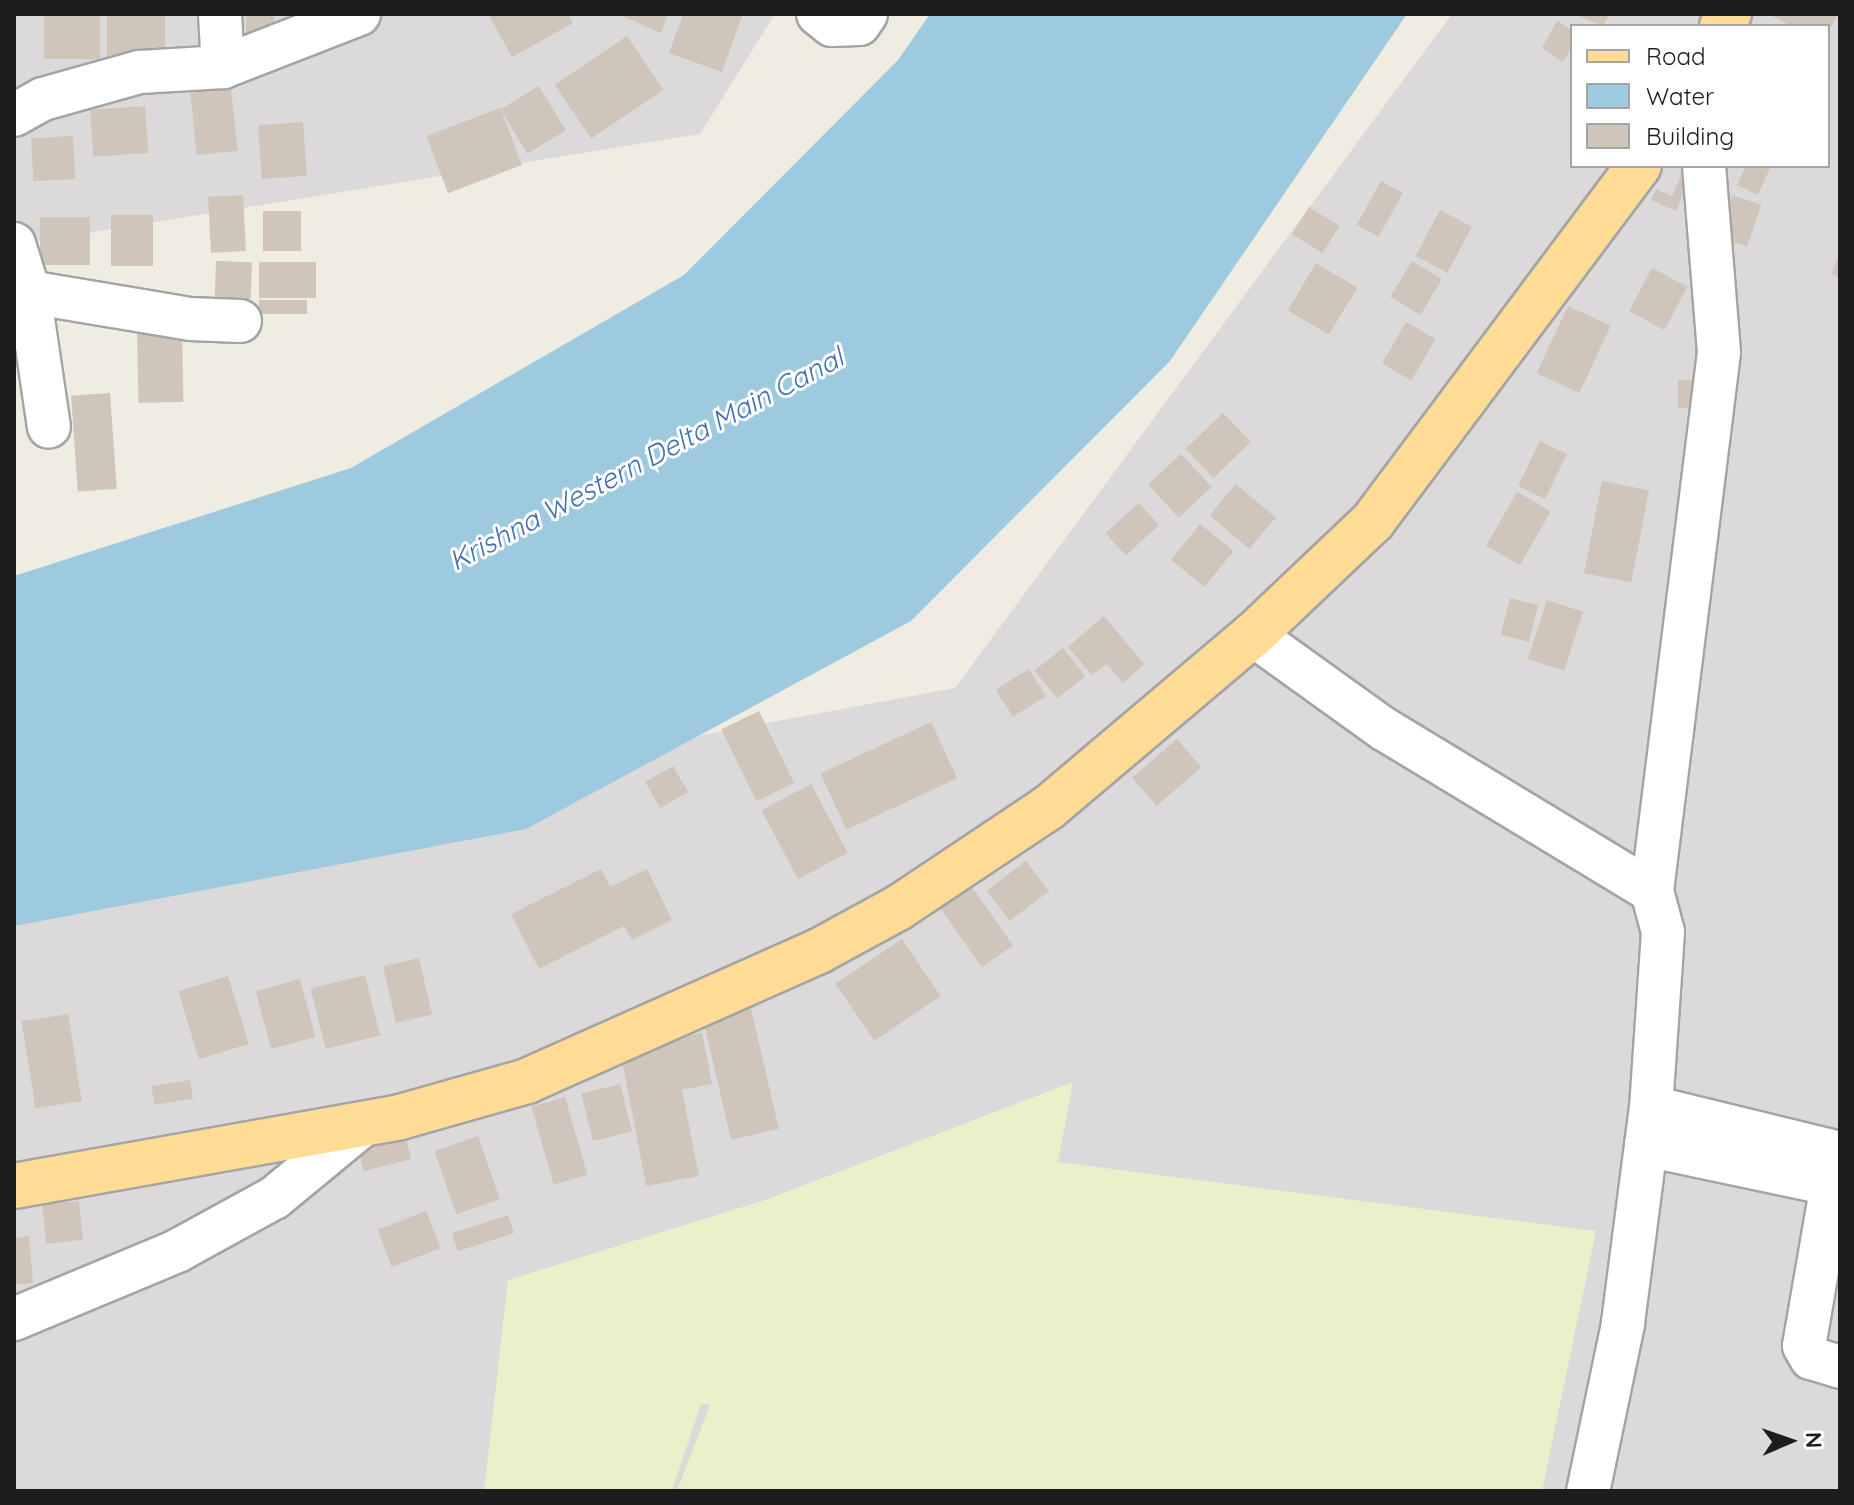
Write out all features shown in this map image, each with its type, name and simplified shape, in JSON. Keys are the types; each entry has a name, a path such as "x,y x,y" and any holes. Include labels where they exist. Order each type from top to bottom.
{"main road":[{"path":"14,1186 365,1123 527,1081 819,951 872,922 1048,808 1253,635 1373,521 1638,168"}],"street":[{"path":"220,14 223,67"},
{"path":"14,115 43,99 140,72 223,67 359,14"},
{"path":"818,14 832,25 859,24 866,14"},
{"path":"1588,1491 1623,1324 1649,1126 1663,932 1652,891 1719,352 1704,168"},
{"path":"14,244 29,292 49,427"},
{"path":"29,292 190,319 240,321"},
{"path":"1253,635 1384,729 1652,891"},
{"path":"14,1319 177,1251 274,1198 365,1123"},
{"path":"1649,1126 1837,1174 1804,1346 1811,1358 1840,1367"}],"shaded area":[{"path":"14,14 775,14 700,134 14,245"},
{"path":"1452,14 1840,14 1840,1491 14,1491 14,863 955,688"}],"green space":[{"path":"1073,1082 1058,1162 1596,1231 1542,1491 677,1491 710,1405 701,1404 672,1491 484,1491 508,1280 768,1199"}],"water":[{"name":"Krishna Western Delta Main Canal","path":"930,14 1407,14 1170,361 911,621 526,829 14,926 14,576 351,468 684,275 898,60"}],"building":[{"path":"44,14 100,14 100,59 44,59"},
{"path":"107,14 165,14 165,63 107,63"},
{"path":"246,14 274,14 274,39 246,39"},
{"path":"488,14 568,14 573,23 512,57"},
{"path":"618,14 668,14 661,33"},
{"path":"683,14 743,14 722,72 669,53"},
{"path":"1574,14 1610,14 1604,24"},
{"path":"1769,14 1837,16 1830,28 1830,24 1787,24"},
{"path":"1557,21 1570,29 1570,50 1563,62 1542,48"},
{"path":"627,36 663,90 591,139 555,85"},
{"path":"539,86 566,131 527,154 500,109"},
{"path":"231,88 238,151 197,155 190,92"},
{"path":"145,106 148,153 93,157 90,110"},
{"path":"500,108 522,165 448,193 426,136"},
{"path":"303,122 307,176 262,179 258,125"},
{"path":"73,136 75,179 33,181 31,138"},
{"path":"1684,168 1693,170 1676,211 1651,200 1656,189 1672,196"},
{"path":"1745,168 1770,168 1758,195 1737,185"},
{"path":"1381,181 1403,193 1379,237 1357,225"},
{"path":"243,195 246,251 211,253 208,197"},
{"path":"1732,195 1761,205 1747,247 1718,237"},
{"path":"1309,207 1340,226 1323,253 1292,234"},
{"path":"1440,210 1472,227 1447,273 1416,256"},
{"path":"263,211 301,211 301,251 263,251"},
{"path":"111,215 153,215 153,266 111,266"},
{"path":"40,217 90,217 90,265 40,265"},
{"path":"1840,253 1840,278 1831,274"},
{"path":"216,261 252,262 251,299 215,298"},
{"path":"1412,261 1442,279 1420,315 1390,297"},
{"path":"259,262 316,262 316,298 259,298"},
{"path":"1316,263 1357,288 1329,335 1288,310"},
{"path":"1652,268 1687,287 1664,330 1629,311"},
{"path":"259,300 307,300 307,314 259,314"},
{"path":"1568,306 1611,326 1579,393 1537,373"},
{"path":"14,310 23,362 14,363"},
{"path":"182,322 183,402 138,403 137,323"},
{"path":"1406,322 1435,339 1411,381 1382,364"},
{"path":"1678,380 1701,380 1701,408 1678,408"},
{"path":"110,393 117,489 78,491 71,396"},
{"path":"1223,413 1251,442 1213,478 1186,449"},
{"path":"1540,441 1567,454 1545,499 1518,486"},
{"path":"1181,454 1212,487 1179,518 1148,485"},
{"path":"1602,481 1649,490 1631,582 1584,573"},
{"path":"1236,484 1276,517 1249,549 1210,515"},
{"path":"1517,492 1551,511 1520,565 1486,546"},
{"path":"1139,503 1159,525 1126,555 1106,533"},
{"path":"1200,524 1233,551 1204,587 1171,560"},
{"path":"1510,598 1538,605 1529,642 1501,635"},
{"path":"1547,600 1583,612 1564,671 1528,659"},
{"path":"1104,616 1144,664 1123,683 1107,664 1092,675 1068,647"},
{"path":"1063,648 1085,676 1057,699 1035,670"},
{"path":"1029,669 1046,696 1013,717 996,690"},
{"path":"759,711 794,783 756,801 721,729"},
{"path":"931,722 957,778 847,830 820,774"},
{"path":"1177,739 1201,767 1157,806 1132,778"},
{"path":"673,766 688,792 660,808 645,782"},
{"path":"811,784 848,853 798,879 762,810"},
{"path":"1026,861 1049,891 1010,921 987,890"},
{"path":"601,869 610,887 647,869 672,920 632,940 624,926 539,969 511,914"},
{"path":"967,880 1013,946 982,967 936,902"},
{"path":"902,939 941,996 874,1041 836,984"},
{"path":"419,958 432,1015 396,1023 383,966"},
{"path":"365,975 380,1035 326,1049 311,989"},
{"path":"228,976 249,1044 199,1059 178,991"},
{"path":"300,979 316,1037 271,1049 256,991"},
{"path":"750,1004 779,1129 731,1140 702,1015"},
{"path":"68,1014 82,1101 35,1108 22,1021"},
{"path":"702,1033 712,1084 682,1090 699,1176 646,1186 620,1049"},
{"path":"190,1080 193,1099 154,1105 151,1086"},
{"path":"620,1084 632,1132 593,1141 581,1094"},
{"path":"565,1097 587,1175 554,1185 531,1107"},
{"path":"404,1130 411,1159 364,1171 356,1142"},
{"path":"478,1136 500,1199 456,1214 435,1151"},
{"path":"79,1201 83,1240 46,1244 42,1205"},
{"path":"426,1211 440,1248 392,1267 377,1230"},
{"path":"508,1215 514,1233 458,1251 452,1233"},
{"path":"29,1236 33,1283 14,1285 14,1238"}]}
